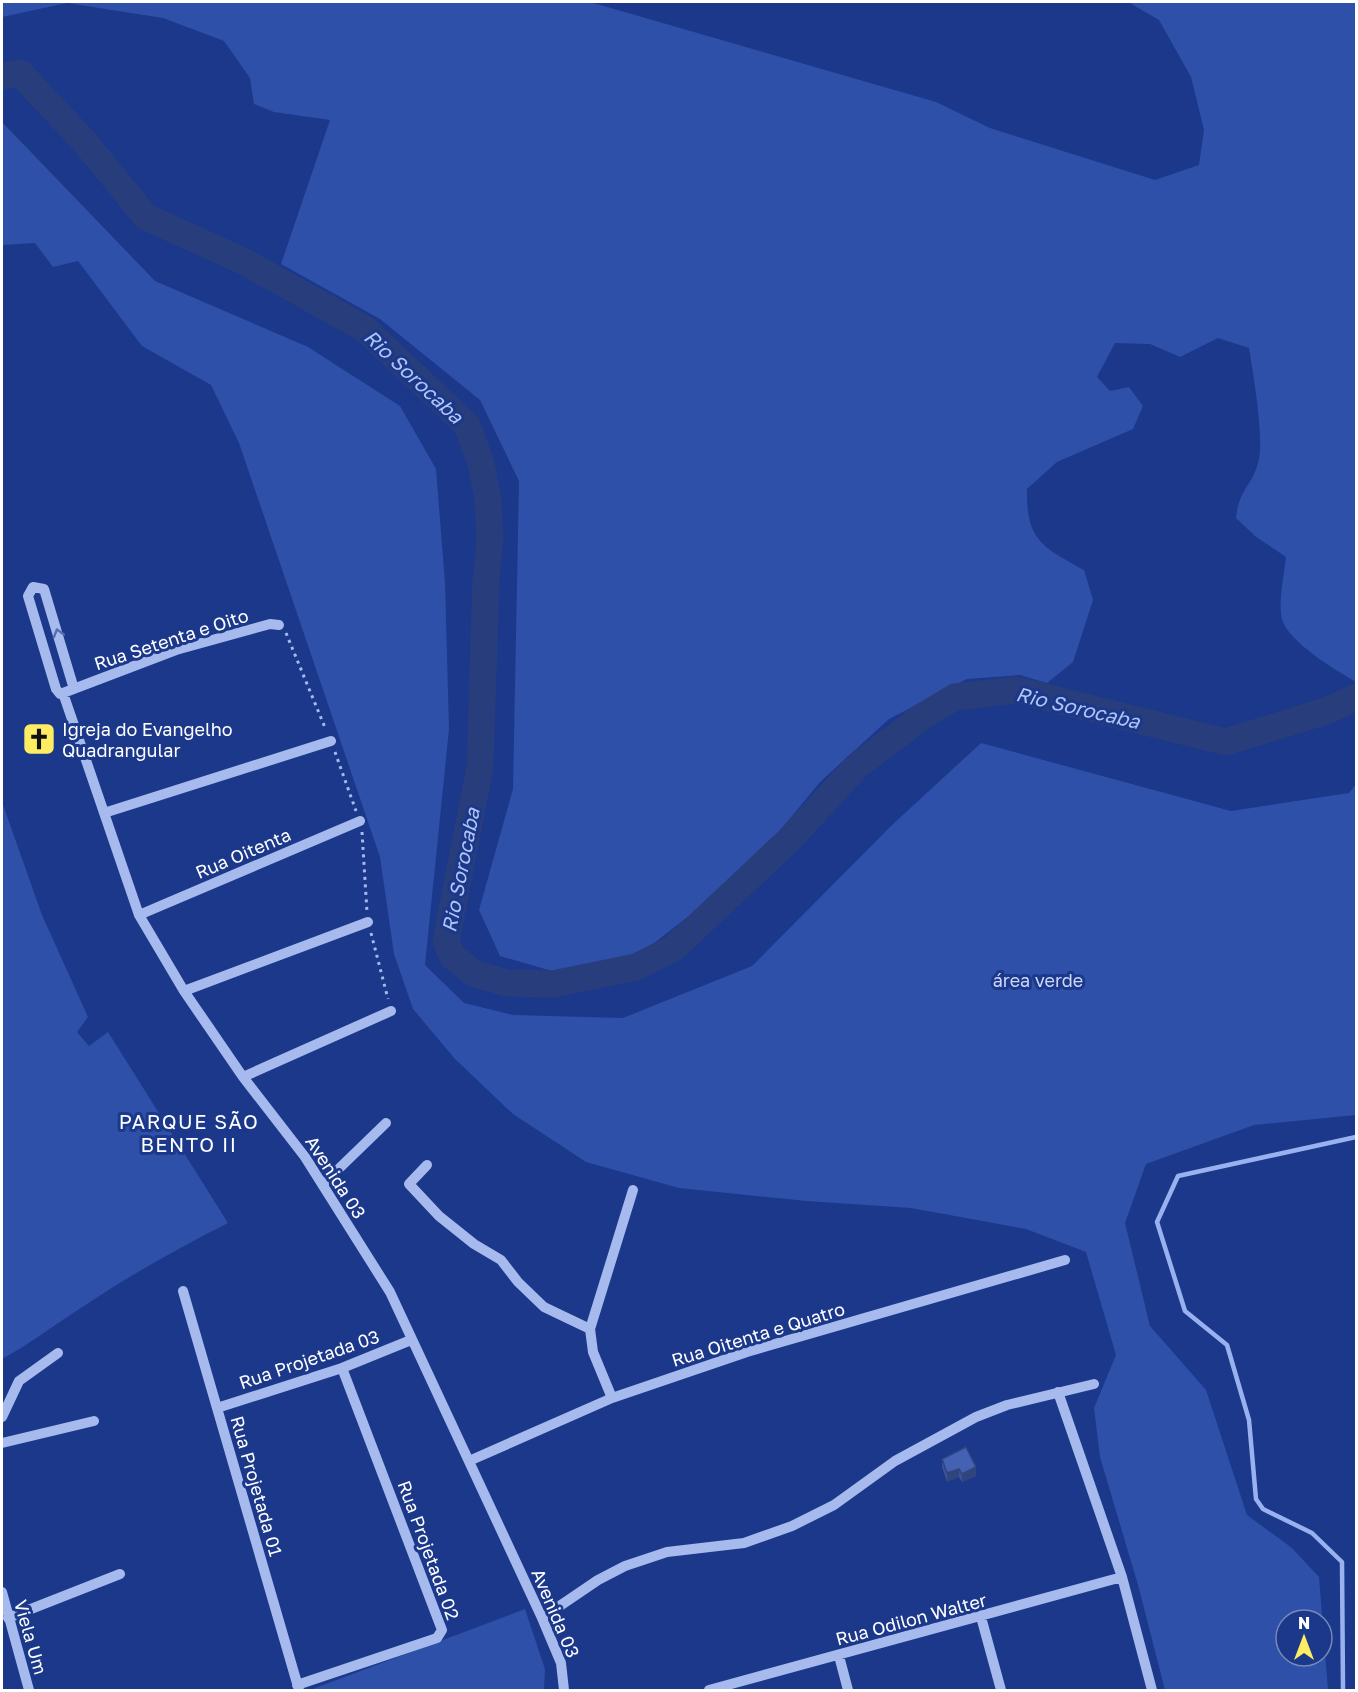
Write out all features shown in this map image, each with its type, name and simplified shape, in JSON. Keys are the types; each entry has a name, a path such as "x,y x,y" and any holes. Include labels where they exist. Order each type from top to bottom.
{"street":[{"path":"33,587 44,589 69,691 57,693 32,615 28,596 33,587"},
{"name":"Rua Setenta e Oito","path":"69,691 176,650 270,624 279,625"},
{"name":"Avenida 03","path":"69,691 104,813 139,915 184,991 243,1077 323,1184 390,1292 542,1618 561,1663 564,1690"},
{"path":"104,813 331,741"},
{"name":"Rua Oitenta","path":"139,915 360,821"},
{"path":"184,991 368,922"},
{"path":"243,1077 392,1011"},
{"path":"323,1184 386,1123"},
{"path":"427,1165 409,1184 426,1203 474,1244 501,1260 518,1282 544,1307 590,1329"},
{"path":"612,1398 593,1352 590,1329 633,1190"},
{"name":"Rua Oitenta e Quatro","path":"469,1461 612,1398 747,1352 1065,1260"},
{"name":"Rua Projetada 01","path":"183,1291 298,1688"},
{"name":"Rua Projetada 03","path":"217,1408 342,1368 411,1340"},
{"path":"2,1417 19,1381 58,1353"},
{"name":"Rua Projetada 02","path":"298,1688 437,1638 442,1630 342,1368"},
{"path":"542,1618 598,1580 625,1566 667,1552 744,1543 792,1526 834,1505 895,1461 976,1417 1007,1405 1094,1384"},
{"path":"1058,1392 1122,1577 1152,1690"},
{"path":"2,1443 94,1421"},
{"path":"8,1618 120,1574"},
{"name":"Rua Odilon Walter","path":"709,1690 1122,1577"},
{"name":"Viela Um","path":"2,1592 29,1690"},
{"path":"981,1617 1001,1690"},
{"path":"839,1656 848,1690"}],"green space":[{"path":"2,2 590,2 936,102 990,128 1155,180 1199,165 1204,130 1191,77 1159,20 1128,2 1356,2 1356,682 1314,655 1286,628 1282,619 1281,604 1286,557 1255,536 1236,518 1240,500 1255,471 1260,453 1258,407 1249,348 1218,338 1180,357 1150,344 1115,343 1097,377 1110,391 1129,387 1143,406 1133,429 1057,462 1027,489 1030,520 1039,540 1057,555 1084,570 1093,600 1073,662 1047,683 1020,675 967,679 889,719 820,782 779,832 717,894 635,958 552,971 500,956 479,910 513,789 519,481 480,400 380,319 281,264 330,120 274,112 254,104 250,78 224,41 163,18 67,3 2,17"},
{"name":"área verde","path":"2,122 155,281 308,347 400,406 436,469 445,583 449,729 425,965 464,1003 513,1015 623,1018 752,966 892,825 981,743 1231,811 1349,793 1356,784 1356,1115 1254,1125 1146,1164 1125,1223 1150,1326 1206,1390 1247,1515 1292,1548 1319,1577 1321,1608 1274,1608 1274,1668 1326,1668 1328,1690 1165,1690 1138,1585 1100,1457 1094,1408 1116,1355 1086,1252 1026,1229 911,1208 807,1201 679,1188 586,1162 513,1114 455,1059 413,1009 394,954 380,857 239,443 211,385 142,346 78,261 53,267 35,243 2,245"},
{"path":"2,802 42,915 88,1017 77,1032 89,1046 108,1032 228,1223 121,1282 2,1359"},
{"path":"525,1609 545,1669 544,1690 310,1690"}],"building":[{"path":"966,1447 976,1467 962,1474 959,1469 947,1473 942,1459"}],"waterway":[{"name":"Rio Sorocaba","path":"2,76 20,73 83,140 146,217 243,261 365,329 467,425 481,463 488,500 490,540 486,580 480,767 446,941 452,956 475,974 507,983 553,984 636,967 674,948 789,840 857,766 923,716 955,697 1017,690 1226,742 1329,710 1356,697"},
{"path":"1343,1690 1342,1562 1312,1533 1263,1509 1256,1499 1249,1420 1227,1345 1185,1311 1157,1222 1178,1176 1356,1137"}],"place":[{"name":"Igreja do Evangelho Quadrangular","path":"39,739"}],"district":[{"name":"PARQUE SÃO BENTO II","path":"189,1132"}]}
